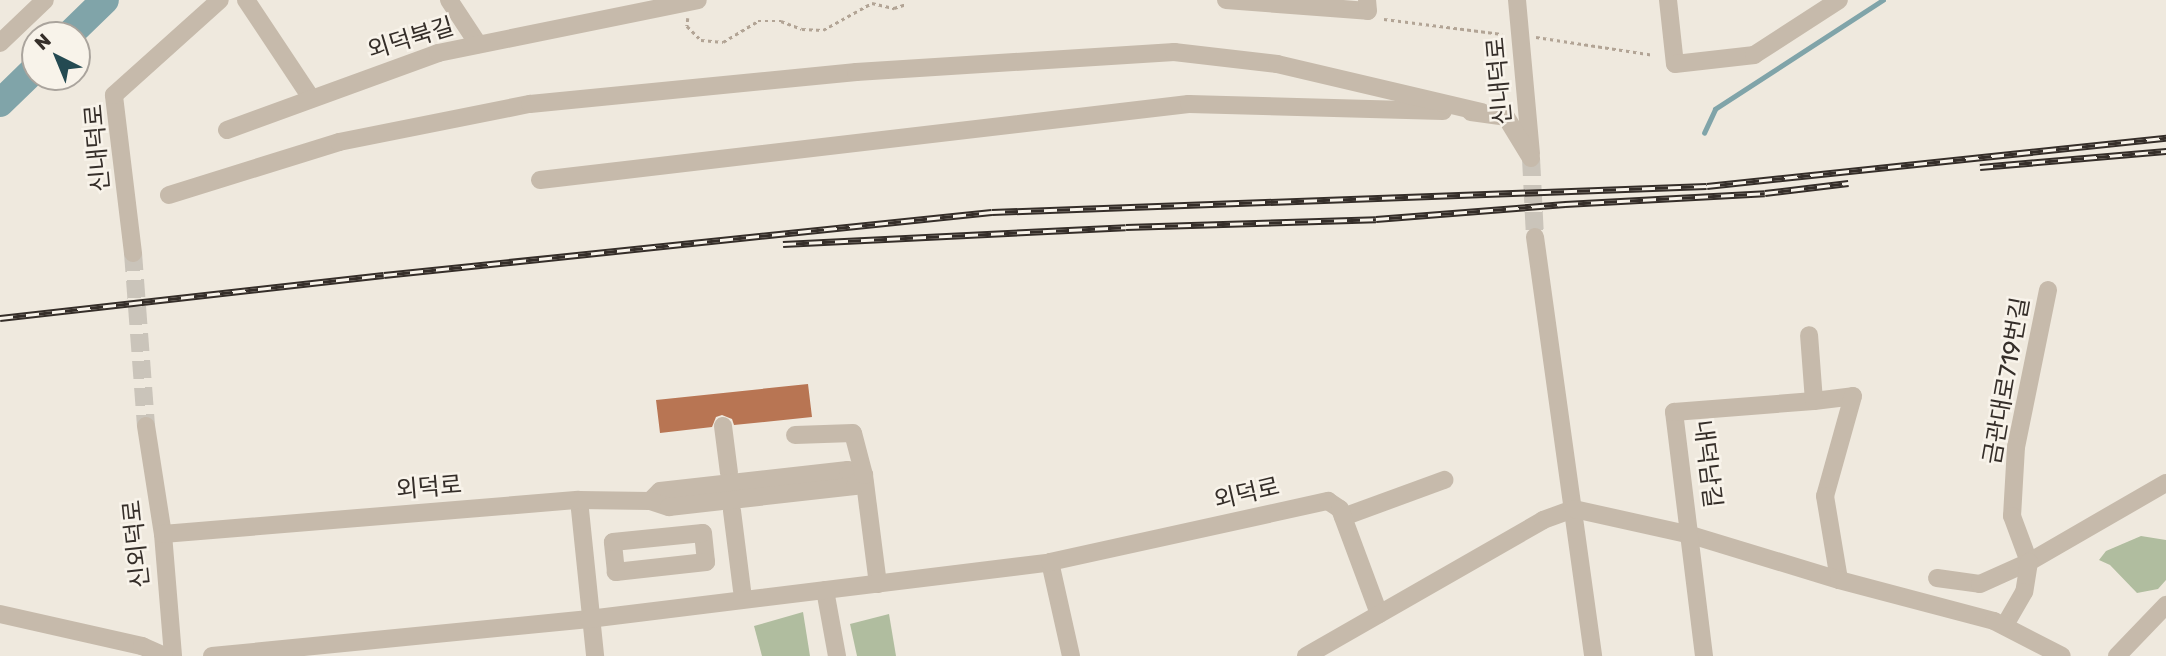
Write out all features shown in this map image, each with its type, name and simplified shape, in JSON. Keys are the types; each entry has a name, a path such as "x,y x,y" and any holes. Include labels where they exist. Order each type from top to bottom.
{"street":[{"path":"0,43 45,0"},
{"name":"신내덕로","path":"133,253 114,95 220,0"},
{"path":"246,0 311,98"},
{"path":"449,0 478,44"},
{"path":"1226,0 1368,11 1367,0"},
{"name":"신내덕로","path":"1482,112 1506,117 1531,158 1517,0"},
{"path":"1668,0 1675,64 1754,55 1839,0"},
{"name":"외덕북길","path":"227,130 438,53 693,8"},
{"path":"169,195 339,142 530,104 856,72 1174,52 1277,64 1482,112"},
{"path":"540,180 1189,104 1482,112"},
{"path":"1535,237 1542,309 1574,509 1593,656"},
{"name":"금관대로719번길","path":"2029,562 2012,516 2016,447 2048,290"},
{"path":"1809,335 1814,401"},
{"name":"내덕남길","path":"1691,535 1674,412 1853,396 1825,496 1839,580"},
{"name":"신외덕로","path":"146,426 163,534 173,656"},
{"path":"723,426 729,472"},
{"path":"795,435 853,433 864,475 878,584"},
{"name":"외덕로","path":"163,534 579,500 654,502 660,491 848,470 864,475"},
{"path":"1379,614 1343,516 1444,480"},
{"path":"1937,578 1980,584 2029,562 2166,483"},
{"path":"579,500 589,619 595,656"},
{"name":"외덕로","path":"212,656 589,619 1050,562 1328,501 1340,509 1343,516"},
{"path":"654,502 662,537"},
{"path":"1306,656 1543,520 1574,509"},
{"name":"내덕남길","path":"1574,509 1691,535 2004,626 2062,656"},
{"path":"732,511 742,590"},
{"path":"703,533 706,562 616,572 613,542 662,537 703,533"},
{"path":"1691,535 1704,656"},
{"path":"1050,562 1071,656"},
{"path":"2004,626 2024,592 2029,562"},
{"path":"825,590 837,656"},
{"path":"2117,656 2166,605"},
{"path":"0,614 142,646 164,656"}],"path":[{"path":"693,8 687,26 701,40 723,42 758,21 781,21 802,29 823,30 872,3 894,8 906,4"},
{"path":"1384,19 1503,34"},
{"path":"1533,36 1653,55"}],"green space":[{"path":"2141,536 2166,540 2166,580 2158,589 2137,593 2110,565 2099,560 2106,551"},
{"path":"803,612 810,656 762,656 754,626"},
{"path":"889,614 896,656 857,656 850,624"}],"building":[{"path":"808,384 812,417 734,425 732,419 722,415 716,417 712,427 660,433 656,400"}],"waterway":[{"path":"83,21 105,0"},
{"path":"1704,133 1715,109 1883,0"},
{"path":"0,103 21,83"}],"tunnel":[{"path":"1531,158 1535,237"},
{"path":"133,253 146,426"}],"railway":[{"path":"0,318 992,212 1707,186 2166,138"},
{"path":"1980,167 2166,151"},
{"path":"783,244 1126,227 1376,219 1565,204 1765,193 1848,183"}]}
